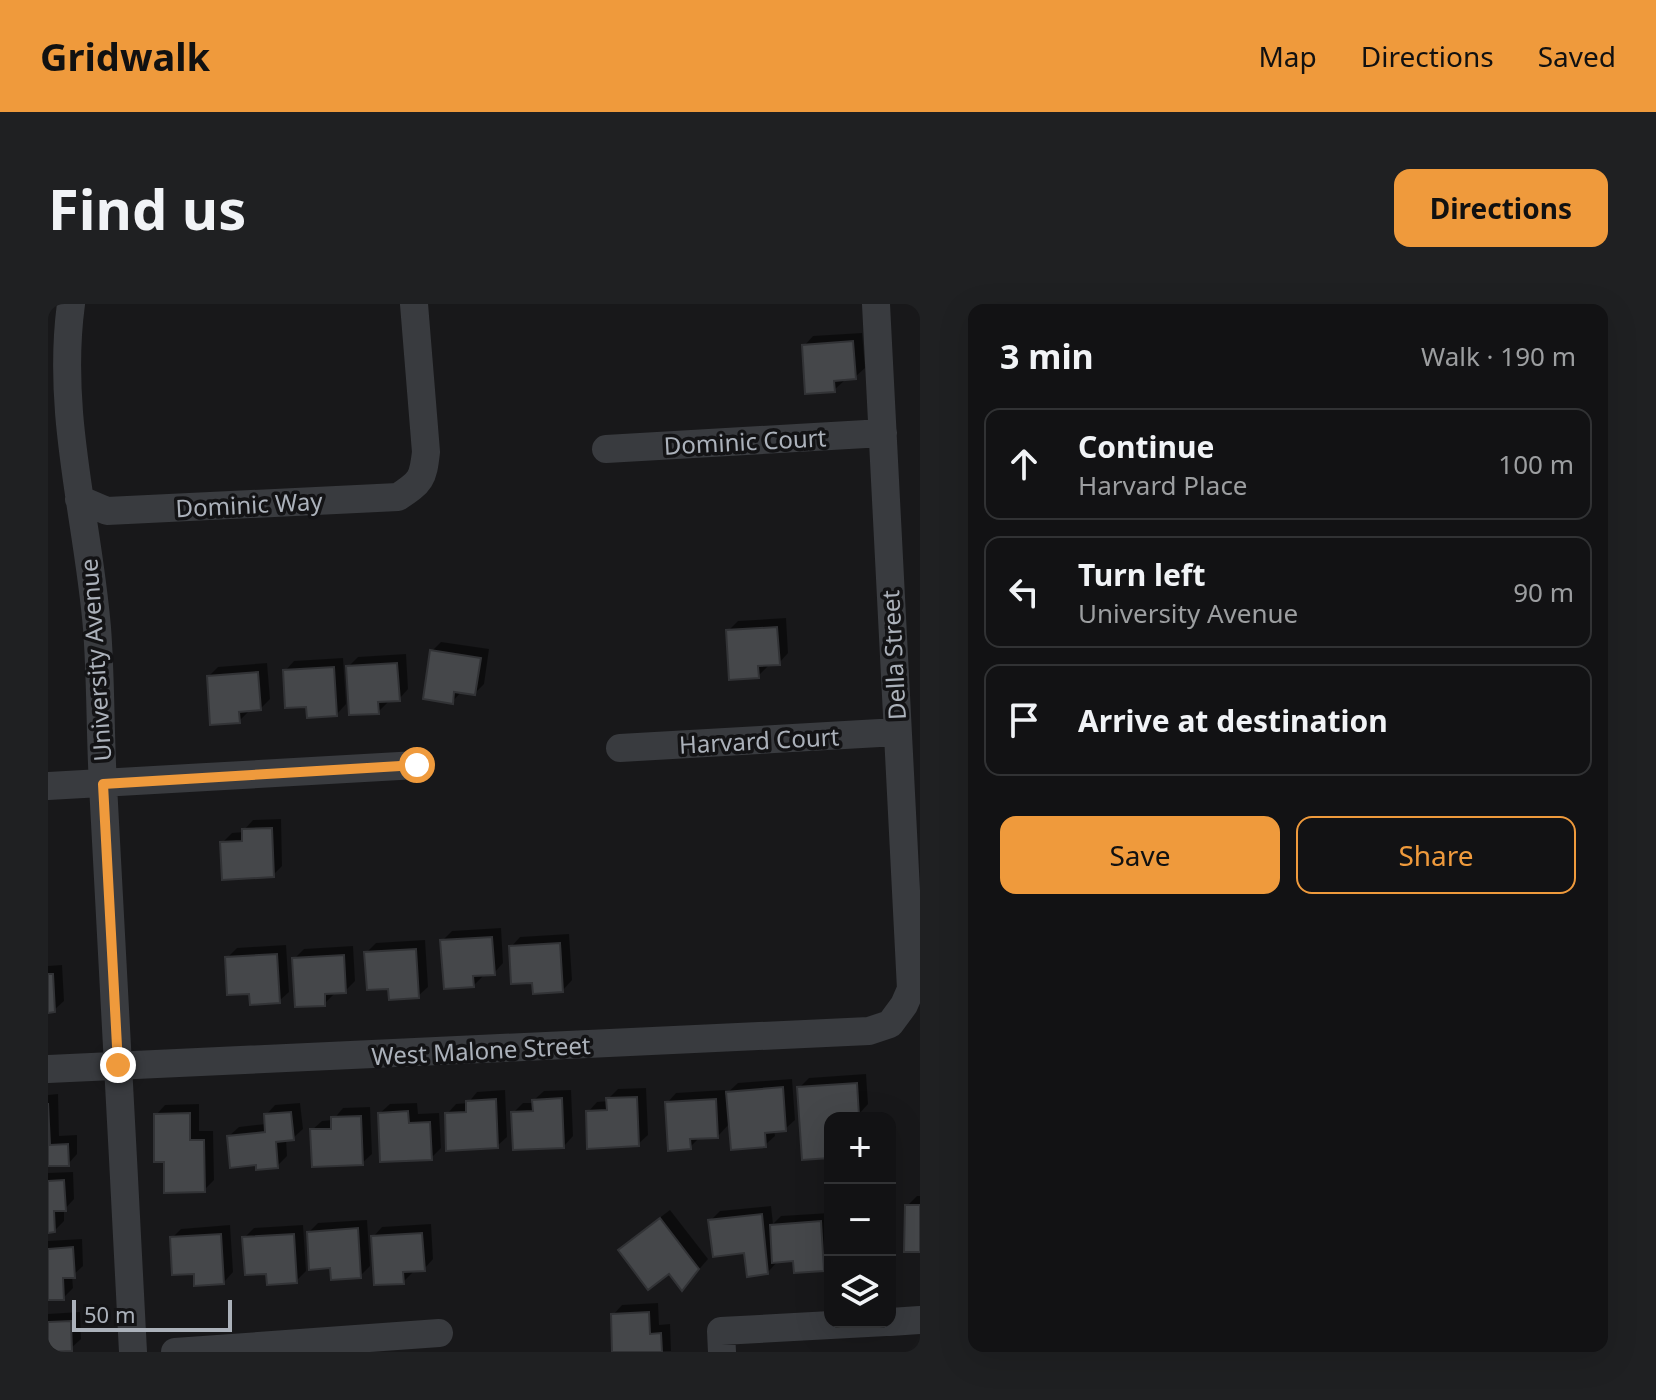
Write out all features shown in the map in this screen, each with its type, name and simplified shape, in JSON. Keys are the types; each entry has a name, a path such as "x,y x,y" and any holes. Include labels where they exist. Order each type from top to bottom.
{"street":[{"name":"University Avenue","path":"71,304 66,375 73,460 97,628 133,1352"},
{"name":"Dominic Way","path":"79,499 107,511 398,497 417,485 426,452 414,304"},
{"name":"Della Street","path":"876,304 911,989 904,1005"},
{"name":"Dominic Court","path":"606,449 883,433"},
{"name":"Harvard Court","path":"620,748 897,732"},
{"path":"48,786 417,765"},
{"name":"West Malone Street","path":"48,1069 869,1031 890,1024 904,1005"},
{"path":"896,1322 920,1320"},
{"path":"722,1342 838,1328"},
{"path":"175,1352 439,1333"}],"building":[{"path":"853,341 856,379 834,381 835,392 805,394 802,345"},
{"path":"777,627 780,665 758,666 759,678 729,680 726,630"},
{"path":"430,650 481,658 475,695 454,692 453,704 423,699"},
{"path":"397,663 400,701 378,702 379,714 349,715 346,666"},
{"path":"334,667 337,716 307,718 306,707 285,708 283,670"},
{"path":"258,672 261,710 239,712 240,723 210,725 207,676"},
{"path":"272,828 274,877 222,880 220,842 242,841 242,829"},
{"path":"492,937 495,975 473,976 474,987 444,989 440,940"},
{"path":"560,943 563,992 533,994 532,983 511,984 509,946"},
{"path":"416,949 419,998 389,1000 388,989 367,990 364,952"},
{"path":"277,954 280,1003 250,1005 249,994 227,995 225,957"},
{"path":"344,955 346,993 325,994 325,1006 295,1007 292,958"},
{"path":"48,974 53,974 55,1012 48,1013"},
{"path":"857,1083 859,1112 824,1112 824,1158 802,1160 797,1087"},
{"path":"783,1087 786,1131 765,1133 766,1147 731,1150 726,1092"},
{"path":"637,1097 639,1146 587,1149 586,1111 607,1110 606,1098"},
{"path":"562,1098 564,1148 513,1150 511,1112 533,1111 532,1100"},
{"path":"496,1099 498,1148 446,1151 445,1113 466,1112 466,1101"},
{"path":"716,1099 718,1138 690,1139 691,1149 668,1151 665,1102"},
{"path":"48,1103 50,1145 68,1144 69,1166 48,1166"},
{"path":"408,1111 409,1123 430,1122 432,1160 380,1162 378,1113"},
{"path":"291,1112 294,1140 276,1142 278,1168 256,1170 256,1165 230,1168 227,1136 265,1132 264,1114"},
{"path":"190,1113 190,1140 204,1140 205,1192 164,1193 164,1162 154,1162 154,1114"},
{"path":"361,1116 363,1165 312,1167 310,1129 331,1129 331,1117"},
{"path":"64,1180 66,1211 54,1211 55,1232 48,1233 48,1181"},
{"path":"905,1205 920,1205 920,1252 904,1252"},
{"path":"762,1214 768,1274 747,1277 744,1253 713,1257 708,1220"},
{"path":"660,1218 699,1269 682,1291 669,1274 648,1290 618,1250"},
{"path":"821,1221 824,1271 794,1273 793,1261 772,1263 770,1225"},
{"path":"358,1228 361,1278 331,1280 330,1268 309,1270 307,1232"},
{"path":"422,1233 425,1271 403,1272 404,1284 374,1285 371,1236"},
{"path":"221,1234 224,1284 194,1286 194,1274 172,1275 170,1237"},
{"path":"294,1234 297,1283 267,1285 266,1274 245,1275 242,1237"},
{"path":"73,1247 75,1278 63,1278 64,1300 48,1300 48,1249"},
{"path":"649,1312 650,1334 661,1333 662,1352 612,1352 611,1314"},
{"path":"71,1321 72,1351 48,1352 48,1322"}],"route":[{"path":"118,1065 103,784 417,765"}]}
